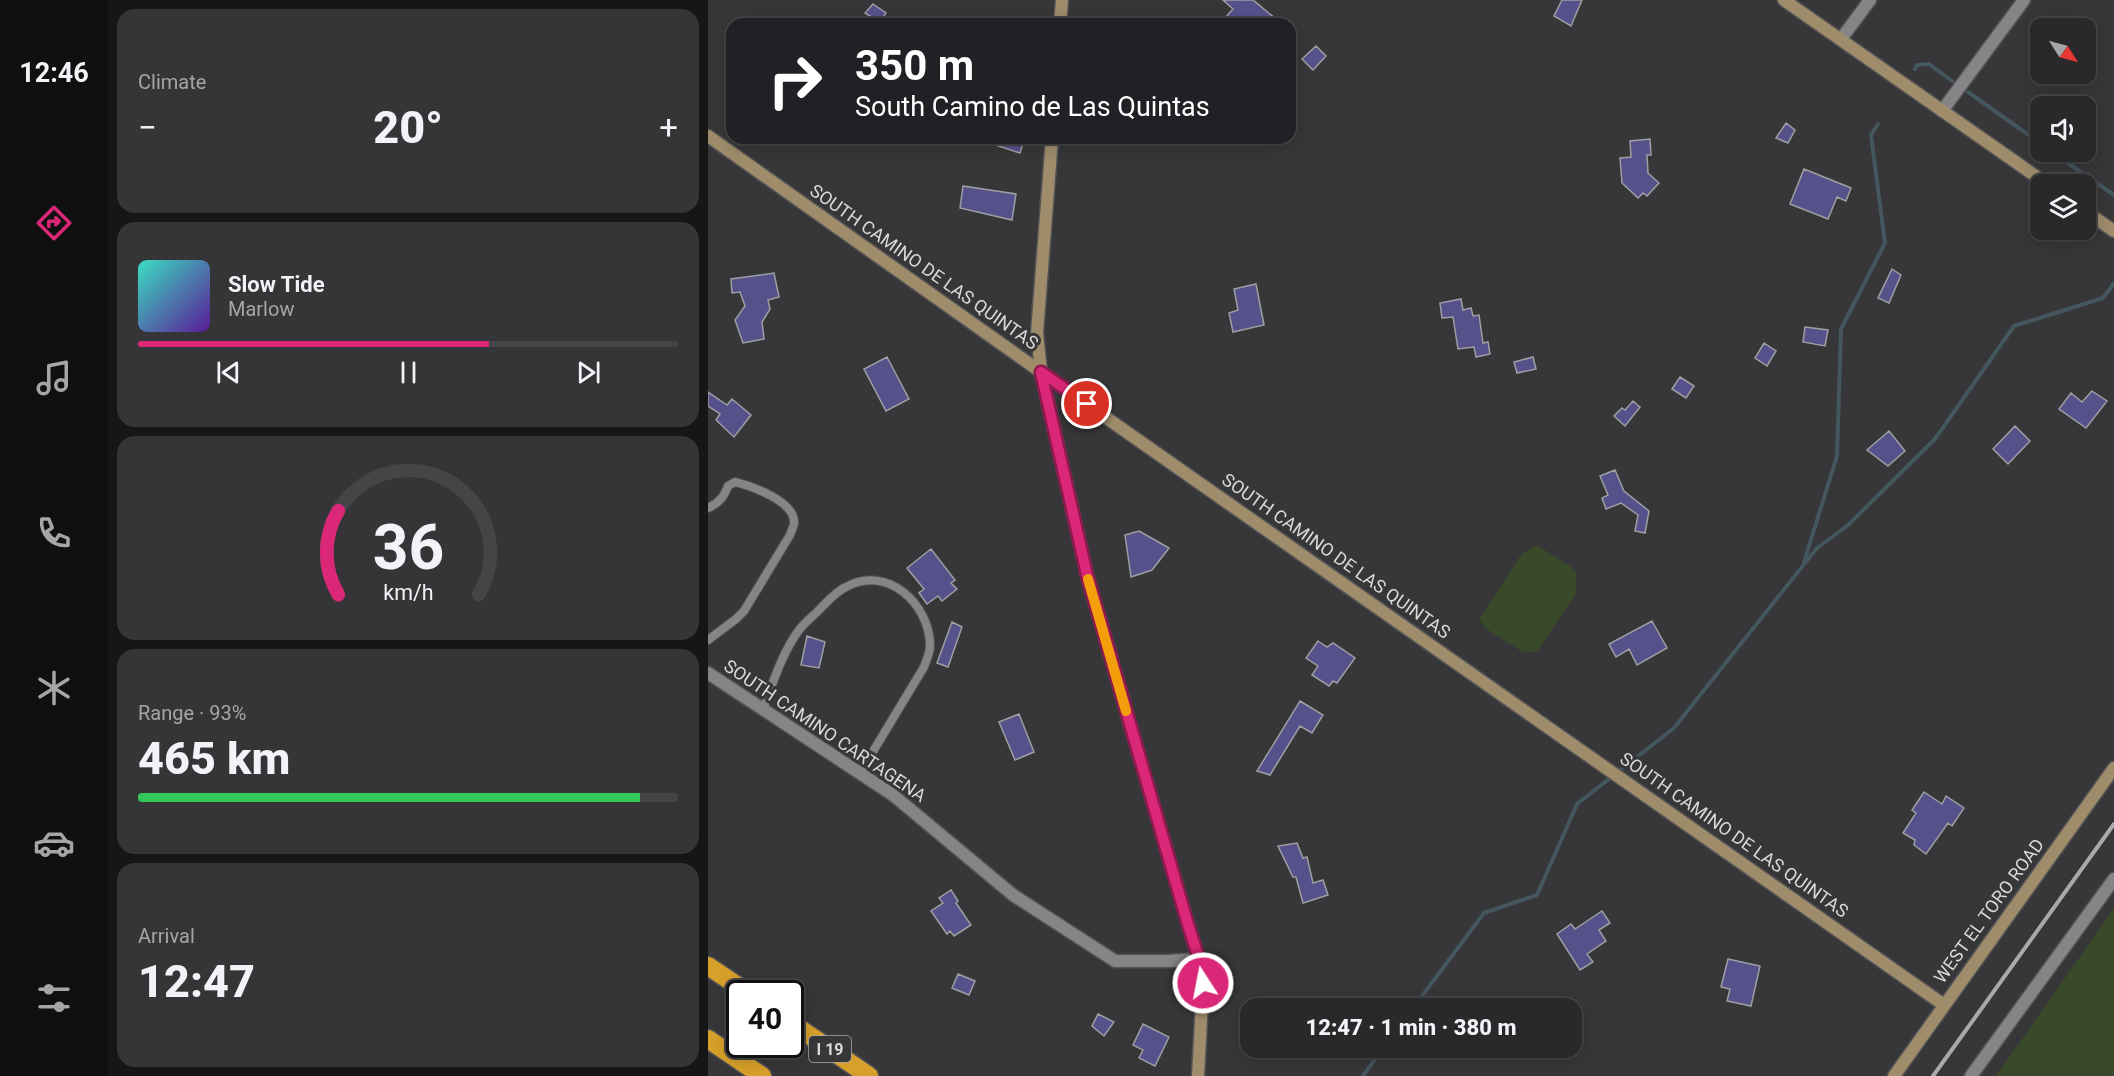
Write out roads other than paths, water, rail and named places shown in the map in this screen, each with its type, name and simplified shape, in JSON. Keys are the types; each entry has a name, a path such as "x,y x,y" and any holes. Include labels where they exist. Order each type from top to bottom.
{"highway":[{"path":"708,966 729,980"},
{"name":"I 19","path":"804,1032 869,1076"},
{"path":"708,1039 762,1076"}],"street":[{"path":"1060,18 1062,0"},
{"path":"1784,0 2033,174"},
{"path":"1840,39 1869,0"},
{"path":"1942,111 2024,0"},
{"name":"SOUTH CAMINO DE LAS QUINTAS","path":"708,136 1944,1005"},
{"path":"1052,144 1037,333 1041,372 1087,575 1199,959 1203,983 1198,1076"},
{"path":"2096,218 2113,229"},
{"name":"SOUTH CAMINO CARTAGENA","path":"708,673 893,795 1013,895 1115,961 1199,959"},
{"name":"WEST EL TORO ROAD","path":"1894,1076 2114,768"},
{"path":"1971,1076 2114,879"}],"lane":[{"path":"708,508 723,497 728,486 735,482 760,489 785,506 791,512 795,522 790,535 744,611 736,620 708,640"},
{"path":"763,709 788,648 800,628 832,596 846,586 871,581 889,582 902,590 913,600 924,617 929,631 930,648 924,667 860,773"}],"waterway":[{"path":"1915,69 1917,65 1929,64 1952,81"},
{"path":"1968,92 2030,136"},
{"path":"1804,562 1837,456 1841,329 1885,243 1871,135 1878,124"},
{"path":"2066,162 2114,195"},
{"path":"1420,998 1484,913 1537,895 1577,804 1674,728 1817,548 1847,526 1935,439 2014,326 2103,298 2114,283"},
{"path":"1363,1076 1376,1058"}],"railway":[{"path":"1933,1076 2114,824"}]}
